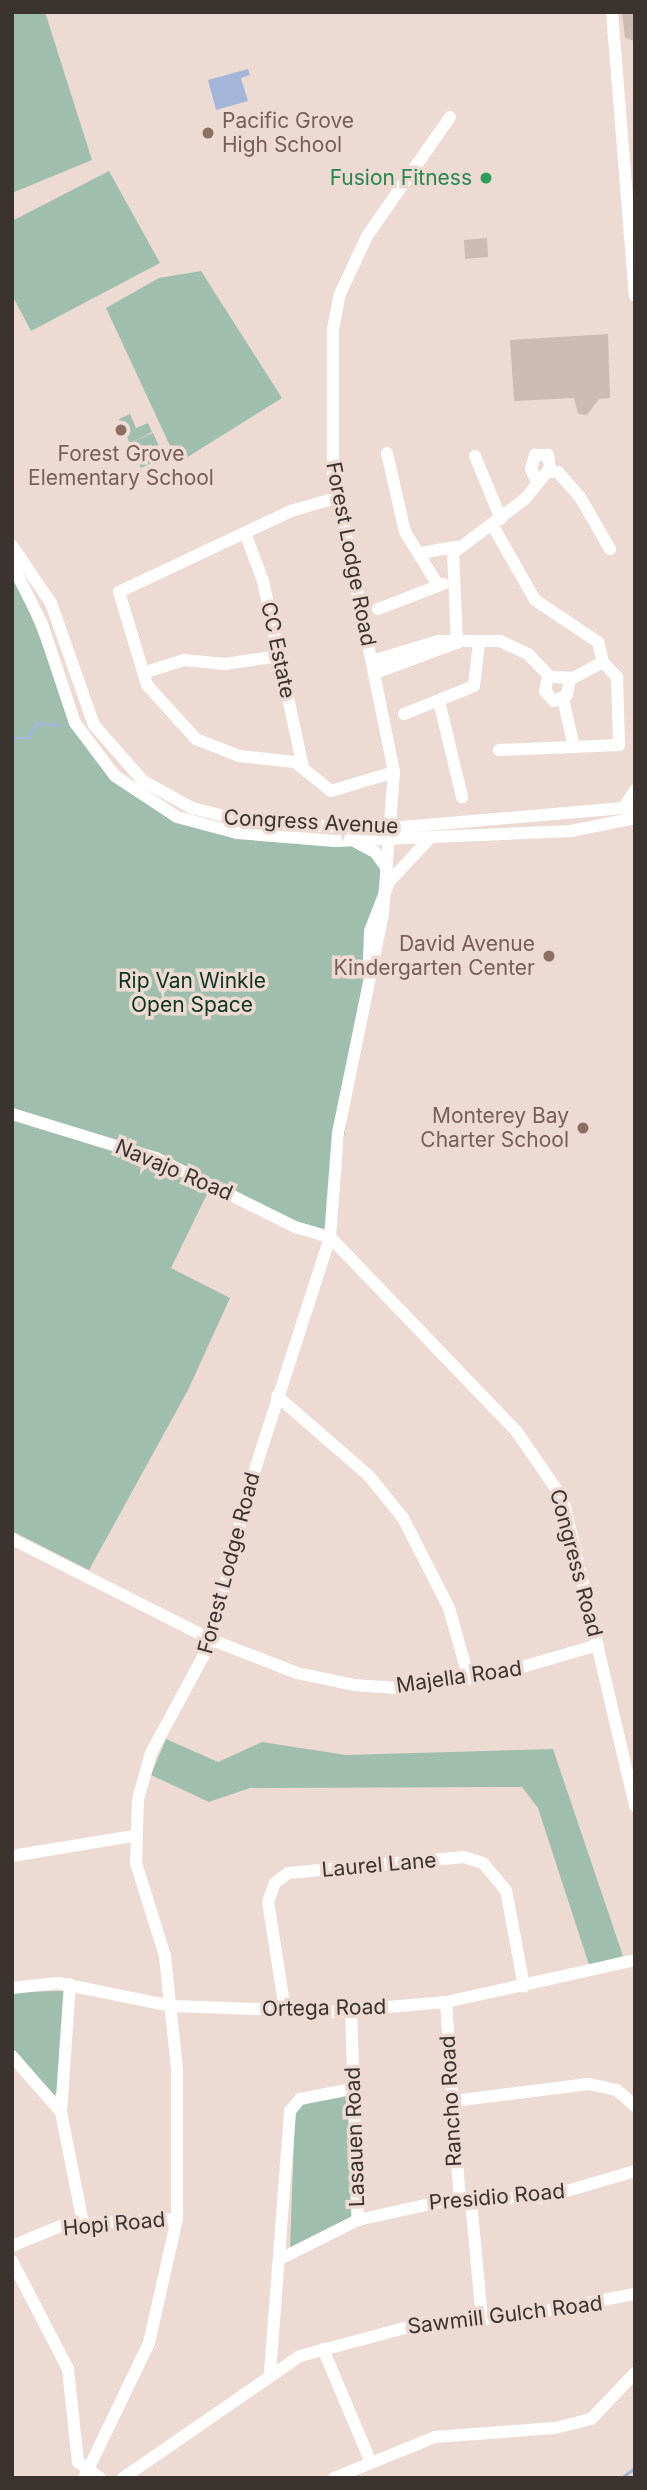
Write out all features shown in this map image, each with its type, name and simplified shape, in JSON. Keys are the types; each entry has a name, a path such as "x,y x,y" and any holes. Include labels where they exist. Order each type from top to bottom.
{"street":[{"path":"612,12 629,143 635,295"},
{"name":"Forest Lodge Road","path":"91,2476 149,2343 177,2219 180,2131 171,2006 165,1956 133,1836 151,1753 212,1640 277,1396 330,1237 338,1133 383,897 394,772 374,667 336,498 330,408 340,294 367,236 450,117"},
{"path":"387,453 405,532 421,553 438,585"},
{"path":"536,480 531,469 535,455 548,455 550,470 580,497 610,549"},
{"path":"475,456 497,523 535,600 596,639 603,662 617,677 619,746 499,750"},
{"path":"421,553 456,547 497,523 536,480 550,470"},
{"path":"336,498 245,533 118,592 142,673 162,707 196,739 239,756 285,759 303,768 331,791 394,772"},
{"name":"CC Estate","path":"245,533 279,656 303,768"},
{"name":"Congress Avenue","path":"12,546 51,603 93,724 143,781 217,817 433,836 571,831 635,818"},
{"path":"456,547 454,581 457,643"},
{"name":"Congress Avenue","path":"12,564 42,624 75,723 124,783 196,823 349,841 389,833 629,807"},
{"path":"378,610 454,581"},
{"path":"374,667 438,641 479,642 522,650 548,677 569,679 603,662"},
{"path":"404,714 439,701 478,681 479,642"},
{"path":"142,673 184,660 225,664 279,656"},
{"path":"548,677 546,694 564,699"},
{"path":"569,679 564,699 574,747"},
{"path":"439,701 462,797"},
{"path":"629,807 635,790"},
{"path":"383,897 405,859 433,836"},
{"path":"349,841 368,846 386,867"},
{"name":"Navajo Road","path":"12,1114 149,1155 295,1227 330,1237"},
{"name":"Congress Road","path":"330,1237 545,1465 568,1518 635,1805"},
{"path":"277,1396 369,1476 403,1518 446,1600 469,1679"},
{"name":"Majella Road","path":"12,1539 212,1640 297,1673 354,1685 396,1688 469,1679 598,1644"},
{"path":"12,1856 133,1836"},
{"name":"Laurel Lane","path":"285,2010 268,1902 271,1888 288,1873 464,1857 483,1863 506,1890 524,1986"},
{"name":"Ortega Road","path":"12,1988 70,1984 171,2006 351,2011 446,2002 635,1960"},
{"path":"70,1984 61,2112 83,2222"},
{"name":"Rancho Road","path":"446,2002 453,2101 482,2319"},
{"name":"Lasauen Road","path":"282,2258 358,2220 351,2011"},
{"path":"12,2056 61,2112"},
{"path":"453,2101 589,2084 617,2090 635,2106"},
{"path":"270,2372 282,2258 292,2105 352,2090"},
{"name":"Presidio Road","path":"358,2220 465,2200 546,2197 635,2171"},
{"name":"Hopi Road","path":"12,2246 83,2222 177,2219"},
{"path":"12,2261 68,2369 77,2457 91,2476"},
{"name":"Sawmill Gulch Road","path":"122,2478 270,2372 323,2349 423,2323 587,2308 635,2294"},
{"path":"323,2349 370,2459"},
{"path":"334,2478 370,2459 435,2437 555,2428 591,2419 635,2373"}],"green space":[{"path":"12,12 45,12 92,160 12,193"},
{"path":"109,171 160,263 31,331 12,295 12,221"},
{"path":"201,271 282,398 178,463 106,308 159,278"},
{"path":"130,414 136,428 148,423 152,432 135,441 153,433 164,457 141,468 119,419"},
{"name":"Rip Van Winkle Open Space","path":"12,569 69,710 124,783 207,826 349,841 383,861 330,1237 212,1184 171,1268 230,1298 188,1390 89,1570 12,1531"},
{"path":"166,1739 218,1762 262,1742 346,1755 553,1749 623,1956 589,1965 538,1808 522,1787 250,1788 209,1802 151,1775"},
{"path":"64,1991 57,2093 54,2095 12,2051 12,1992"},
{"path":"348,2095 351,2219 290,2250 297,2105"}],"water":[{"path":"248,69 250,75 241,78 248,101 216,110 208,80"}],"building":[{"path":"622,12 635,12 635,41 625,38"},
{"path":"487,238 488,257 465,259 464,240"},
{"path":"608,334 610,398 599,399 587,415 578,414 574,398 514,401 510,340"}],"waterway":[{"path":"12,738 27,738 37,723 59,725"},
{"path":"621,2478 635,2468"}],"place":[{"name":"Pacific Grove High School","path":"208,133"},
{"name":"Fusion Fitness","path":"486,178"},
{"name":"Forest Grove Elementary School","path":"121,430"},
{"name":"David Avenue Kindergarten Center","path":"549,956"},
{"name":"Monterey Bay Charter School","path":"583,1128"}]}
